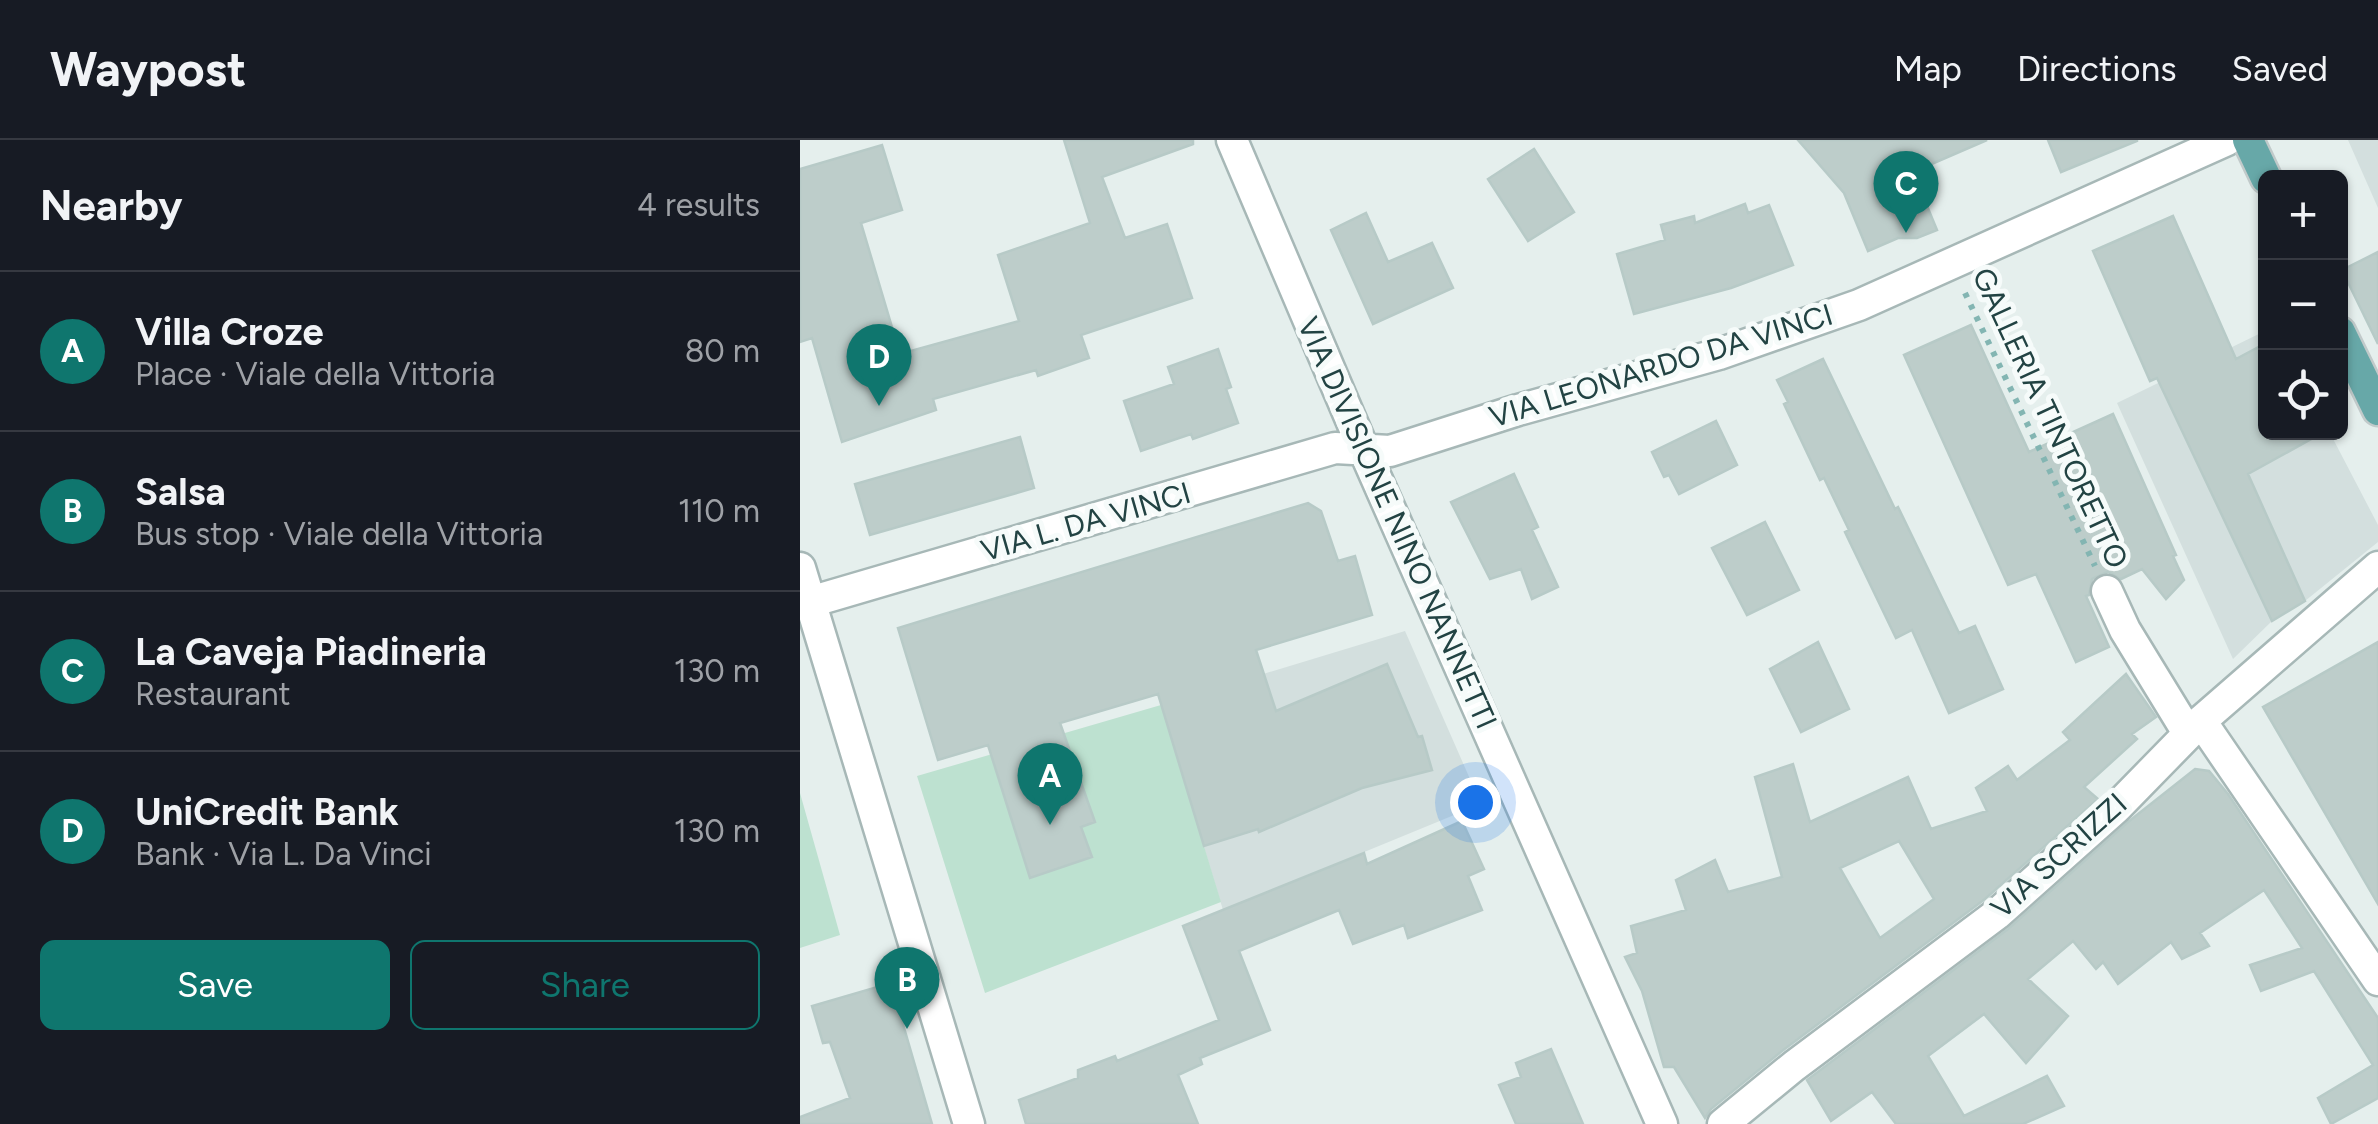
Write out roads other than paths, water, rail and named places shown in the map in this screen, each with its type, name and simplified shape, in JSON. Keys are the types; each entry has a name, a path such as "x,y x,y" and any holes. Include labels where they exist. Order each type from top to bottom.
{"main road":[{"path":"2248,140 2262,170"},
{"path":"2348,348 2378,410"}],"street":[{"name":"VIA DIVISIONE NINO NANNETTI","path":"1232,140 1363,448 1662,1124"},
{"name":"VIA LEONARDO DA VINCI","path":"1363,448 1394,450 1518,410 1719,354 1859,305 2227,140"},
{"name":"VIA L. DA VINCI","path":"810,602 1335,448 1363,448"},
{"name":"VIA SCRIZZI","path":"1723,1124 1997,914 2116,808 2194,727 2378,567"},
{"path":"800,568 810,602 814,660 969,1124"},
{"path":"2107,592 2125,630 2378,980"}],"place":[{"name":"La Caveja Piadineria","path":"1906,233"},
{"name":"UniCredit Bank","path":"879,406"},
{"name":"Villa Croze","path":"1050,825"},
{"name":"Salsa","path":"907,1029"}]}
